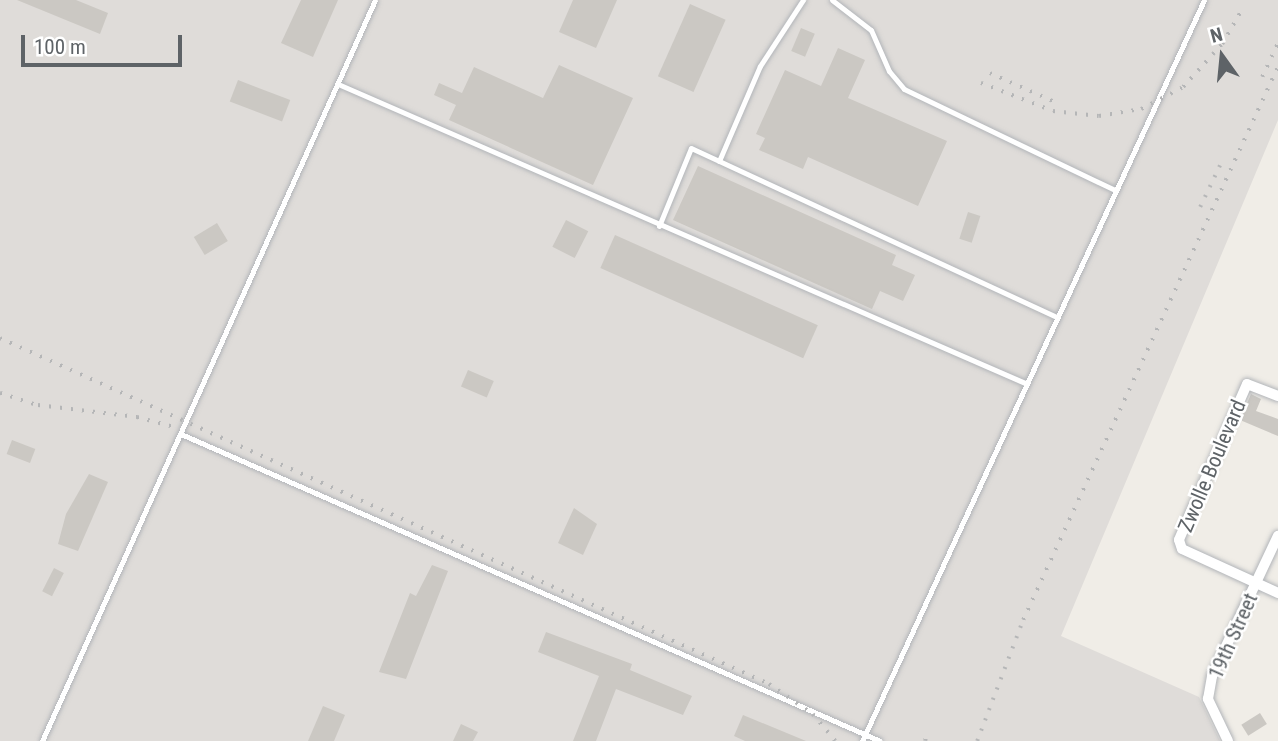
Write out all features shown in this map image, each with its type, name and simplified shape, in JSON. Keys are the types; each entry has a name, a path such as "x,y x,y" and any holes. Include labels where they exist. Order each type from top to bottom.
{"street":[{"name":"Zwolle Boulevard","path":"1257,583 1182,549 1182,530 1247,384 1278,396"},
{"name":"19th Street","path":"1228,741 1208,699 1212,676 1278,536"},
{"path":"1257,583 1278,593"}],"lane":[{"path":"43,741 375,0"},
{"path":"719,161 760,66 803,0"},
{"path":"832,0 871,30 888,71 904,89 1115,190"},
{"path":"863,739 1055,316 1204,0"},
{"path":"338,84 659,226 1025,383"},
{"path":"659,226 691,148 1055,316"},
{"path":"181,434 863,739 880,741"}],"shaded area":[{"path":"0,0 1278,0 1278,120 1061,636 1199,697 1220,741 0,741"}],"building":[{"path":"17,0 76,0 108,13 100,34"},
{"path":"301,0 338,0 313,57 281,43"},
{"path":"573,0 617,0 596,48 559,32"},
{"path":"690,4 726,20 693,92 658,76"},
{"path":"801,28 815,34 805,57 791,51"},
{"path":"838,48 865,60 848,98 947,141 918,206 808,157 803,169 759,150 765,138 756,134 785,70 821,86"},
{"path":"559,65 633,98 593,185 449,120 456,105 434,95 439,83 462,93 474,67 543,98"},
{"path":"238,80 290,100 282,122 230,101"},
{"path":"698,166 896,255 892,265 915,275 903,301 880,291 872,309 673,220"},
{"path":"968,212 980,216 972,243 959,239"},
{"path":"566,220 588,231 575,258 552,247"},
{"path":"217,223 228,241 205,255 194,237"},
{"path":"615,235 818,325 803,358 600,268"},
{"path":"468,370 494,381 487,398 461,387"},
{"path":"1251,394 1261,399 1256,411 1278,419 1278,436 1240,420"},
{"path":"12,440 35,449 30,463 7,454"},
{"path":"89,474 108,482 78,551 58,544 66,514"},
{"path":"574,508 597,524 583,555 558,543"},
{"path":"432,565 448,571 406,679 379,672 410,593 416,596"},
{"path":"54,568 64,573 52,596 42,591"},
{"path":"546,632 632,664 630,670 692,696 683,715 616,689 596,741 573,741 599,676 538,652"},
{"path":"323,706 345,715 334,741 308,741"},
{"path":"1260,713 1267,724 1248,736 1241,725"},
{"path":"743,715 806,741 745,741 734,736"},
{"path":"461,724 478,732 473,741 453,741"}],"railway":[{"path":"981,83 1053,111 1099,116 1141,109 1183,87 1222,44 1241,11"},
{"path":"1262,77 1278,42"},
{"path":"977,741 1023,620 1278,66"},
{"path":"990,73 1057,103"},
{"path":"1200,207 1221,163"},
{"path":"0,338 769,684 813,714 836,741"},
{"path":"0,393 38,405 137,417 175,427"},
{"path":"925,741 926,735"}]}
